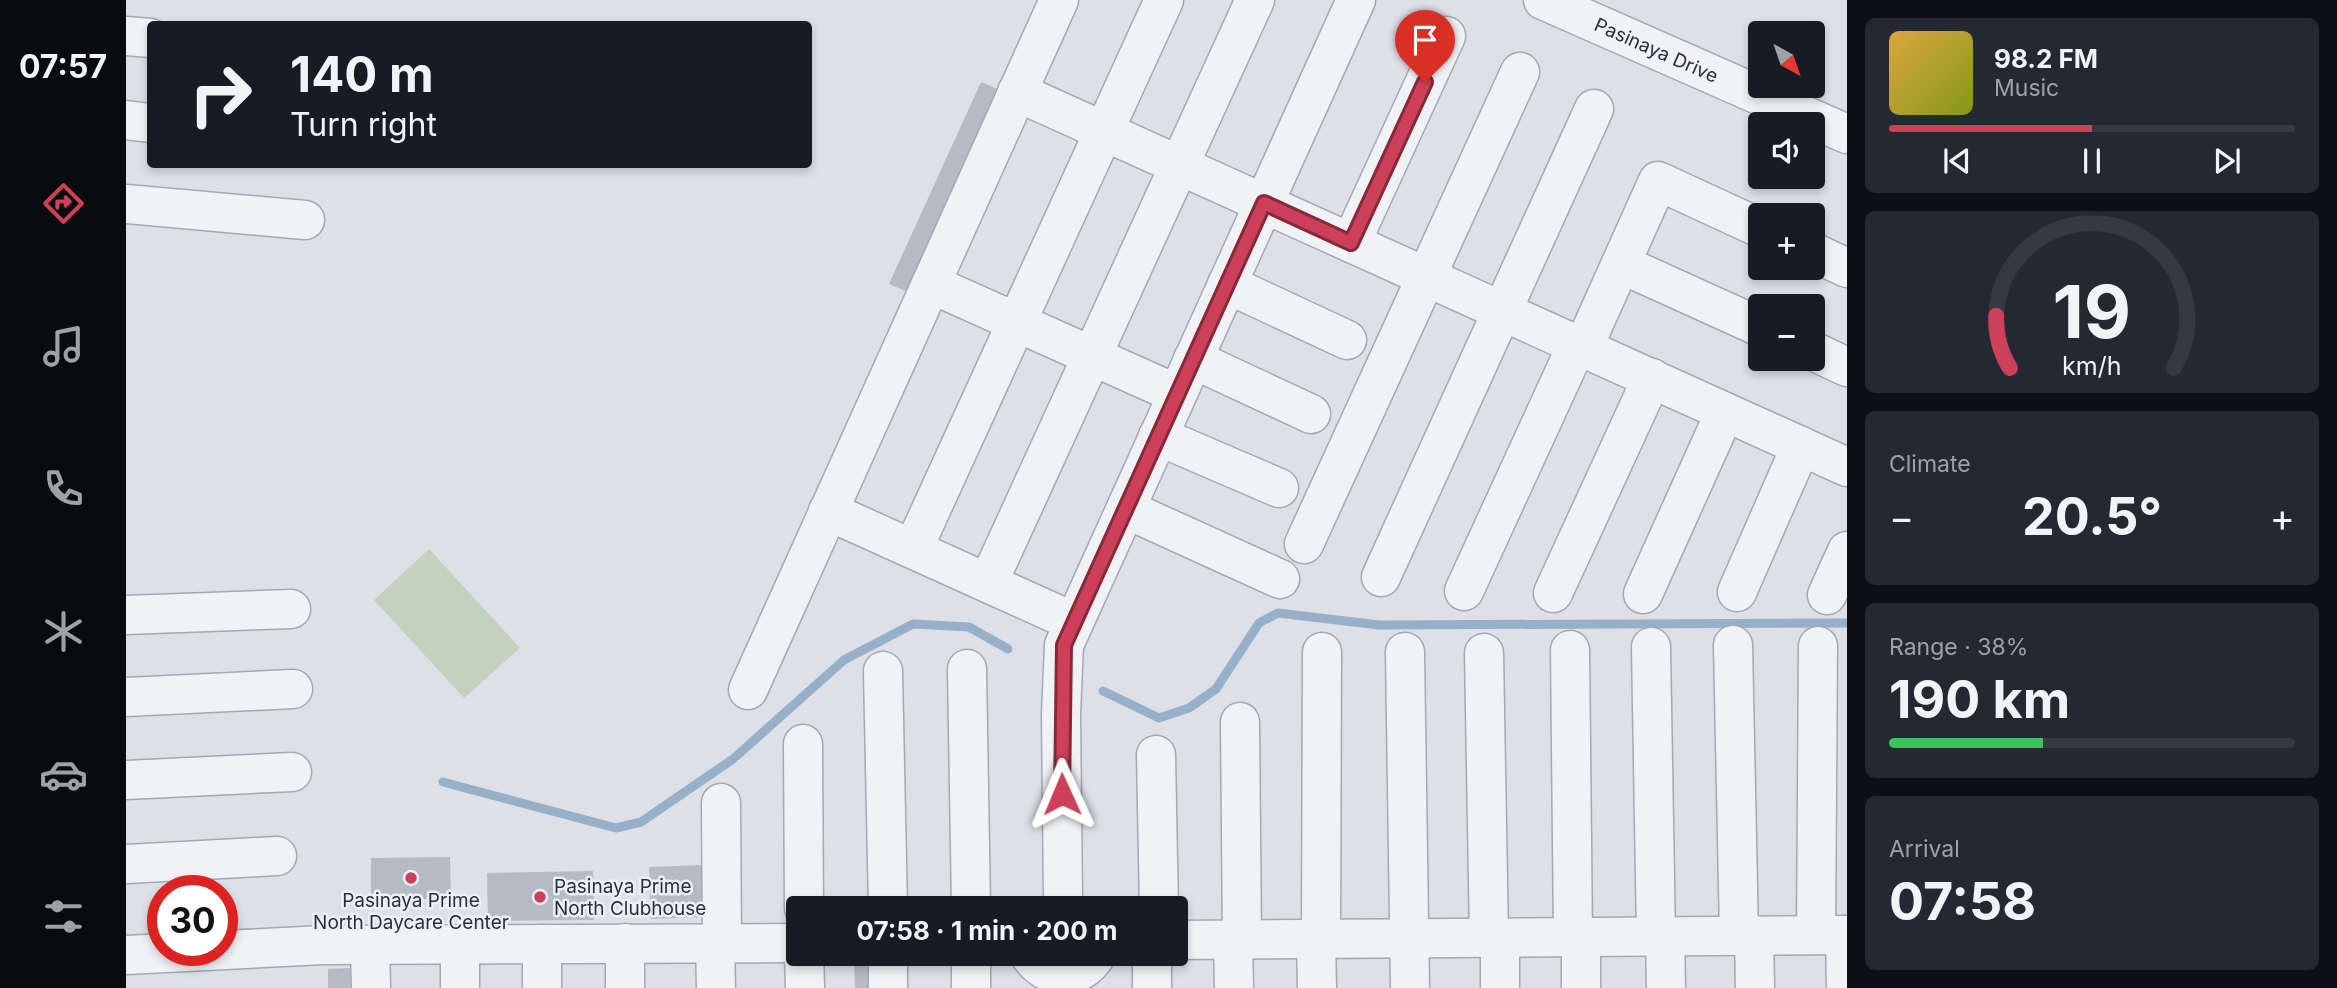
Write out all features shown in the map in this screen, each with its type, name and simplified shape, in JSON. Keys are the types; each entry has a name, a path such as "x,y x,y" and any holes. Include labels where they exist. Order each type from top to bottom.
{"street":[{"path":"748,691 1059,0"},
{"path":"913,549 1164,0"},
{"path":"988,583 1255,0"},
{"path":"1063,896 1061,701 1064,645 1356,0"},
{"name":"Pasinaya Drive","path":"1543,0 1847,134"},
{"path":"126,36 147,38"},
{"path":"1351,243 1446,36"},
{"path":"1304,544 1520,72"},
{"path":"1017,92 1847,467"},
{"path":"1381,577 1594,108"},
{"path":"126,120 147,122"},
{"path":"1464,591 1658,181 1748,222"},
{"path":"126,204 305,220"},
{"path":"1825,258 1847,268"},
{"path":"1621,264 1748,322"},
{"path":"931,284 1178,394"},
{"path":"1227,284 1347,340"},
{"path":"1825,357 1847,367"},
{"path":"1193,359 1311,414"},
{"path":"1553,593 1652,378"},
{"path":"1643,594 1725,412"},
{"path":"1158,436 1279,488"},
{"path":"1737,592 1801,446"},
{"path":"1126,509 1280,579"},
{"path":"828,511 1074,622"},
{"path":"1827,595 1847,551"},
{"path":"126,615 291,609"},
{"path":"1733,645 1746,935 1755,988"},
{"path":"1818,646 1836,935 1846,988"},
{"path":"1651,647 1660,936 1665,988"},
{"path":"1570,650 1577,937 1581,988"},
{"path":"1317,988 1322,652"},
{"path":"1405,652 1410,988"},
{"path":"1484,653 1494,937 1500,988"},
{"path":"967,669 971,896"},
{"path":"883,671 888,896"},
{"path":"126,697 293,689"},
{"path":"1234,988 1238,940 1240,722"},
{"path":"803,744 804,896"},
{"path":"1156,755 1159,896"},
{"path":"126,780 292,772"},
{"path":"716,988 721,803"},
{"path":"126,864 277,856"},
{"path":"1188,940 1836,935"},
{"path":"625,943 625,988"},
{"path":"126,956 370,945 786,943"},
{"path":"460,944 460,988"},
{"path":"542,944 542,988"},
{"path":"370,945 371,988"},
{"path":"804,966 804,988"},
{"path":"888,966 888,988"},
{"path":"971,966 971,988"},
{"path":"1039,966 1063,982 1087,966"},
{"path":"1152,966 1152,988"}],"green space":[{"path":"429,549 520,648 464,698 374,600"}],"building":[{"path":"981,82 1002,91 910,293 889,284"},
{"name":"Pasinaya Prime North Daycare Center","path":"450,857 451,898 371,901 371,858"},
{"path":"703,865 705,917 651,919 649,867"},
{"name":"Pasinaya Prime North Clubhouse","path":"593,871 594,920 488,921 487,873"},
{"path":"854,966 878,966 878,988 855,988"},
{"path":"350,968 350,988 328,988 328,969"}],"waterway":[{"path":"1103,691 1159,718 1189,708 1216,689 1259,623 1278,613 1379,625 1847,623"},
{"path":"443,782 616,828 641,822 733,759 844,660 913,624 969,627 1008,649"}],"place":[{"name":"Pasinaya Prime North Daycare Center","path":"411,878"},
{"name":"Pasinaya Prime North Clubhouse","path":"540,897"}],"route":[{"path":"1062,794 1064,645 1264,203 1351,243 1425,82"}]}
